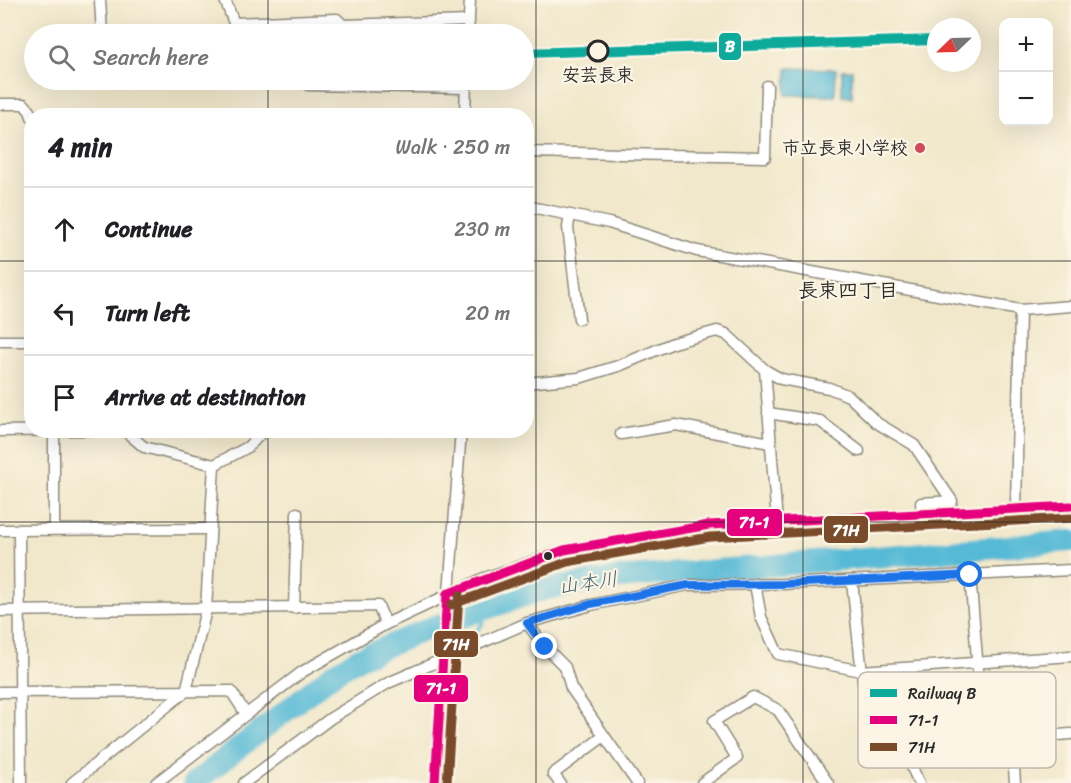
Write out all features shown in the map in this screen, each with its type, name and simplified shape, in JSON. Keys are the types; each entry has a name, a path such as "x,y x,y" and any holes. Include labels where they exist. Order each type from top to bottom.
{"street":[{"path":"100,0 101,24"},
{"path":"225,0 234,23 336,19 342,24"},
{"path":"470,0 470,24"},
{"path":"375,24 470,21"},
{"path":"534,152 765,157 767,86"},
{"path":"465,108 466,90"},
{"path":"0,104 24,104 27,108"},
{"path":"534,208 609,223 697,251 1020,310 1071,306"},
{"path":"570,215 568,227 579,319"},
{"path":"1016,509 1020,310"},
{"path":"534,382 579,378 621,365 673,343 717,331 726,334 765,370 781,379 829,388 849,396 877,423 914,446 952,501 921,503 922,514"},
{"path":"0,340 24,340"},
{"path":"765,370 777,522"},
{"path":"768,413 819,421 859,451"},
{"path":"621,434 676,425 770,443"},
{"path":"0,431 24,431"},
{"path":"54,438 54,530"},
{"path":"133,438 144,447 214,465 248,447 256,438"},
{"path":"435,783 460,438"},
{"path":"72,783 186,692 206,610 214,465"},
{"path":"156,783 302,672 386,624 564,550 709,525 1071,506"},
{"path":"294,608 297,513"},
{"path":"0,530 210,529"},
{"path":"19,530 21,783"},
{"path":"244,783 331,718 443,652 591,604 688,585 852,581 1071,570"},
{"path":"970,575 979,672"},
{"path":"852,581 861,671"},
{"path":"755,584 761,617 778,654 861,671 1071,656"},
{"path":"0,611 378,606 386,624"},
{"path":"527,623 545,647 565,667 571,688 637,783"},
{"path":"0,692 231,691 246,714"},
{"path":"702,783 737,758 714,722 753,697 778,710 822,781"},
{"path":"1056,735 1071,734"},
{"path":"560,783 553,774 604,736"},
{"path":"912,768 919,783"},
{"path":"1014,768 1015,783"},
{"path":"255,783 259,772"}],"water":[{"path":"787,68 836,69 835,96 786,95"},
{"path":"842,70 852,70 852,97 842,96"}],"waterway":[{"name":"山本川","path":"194,783 334,673 360,658 432,627 545,589 618,578 1071,541"},
{"path":"476,632 483,623 484,610"},
{"path":"443,783 449,667"}],"rail line":[{"name":"B","path":"534,53 927,40"}],"transit line":[{"name":"71-1","path":"447,594 564,550 709,525 1071,506"},
{"name":"71H","path":"451,605 567,562 710,537 1071,518"},
{"name":"71-1","path":"435,783 447,594"},
{"name":"71H","path":"447,783 459,595"}],"place":[{"name":"安芸長束","path":"598,51"},
{"name":"市立長束小学校","path":"920,148"}],"district":[{"name":"長束四丁目","path":"848,290"}],"route":[{"path":"545,647 527,623 591,604 688,585 783,584 970,575"}]}
